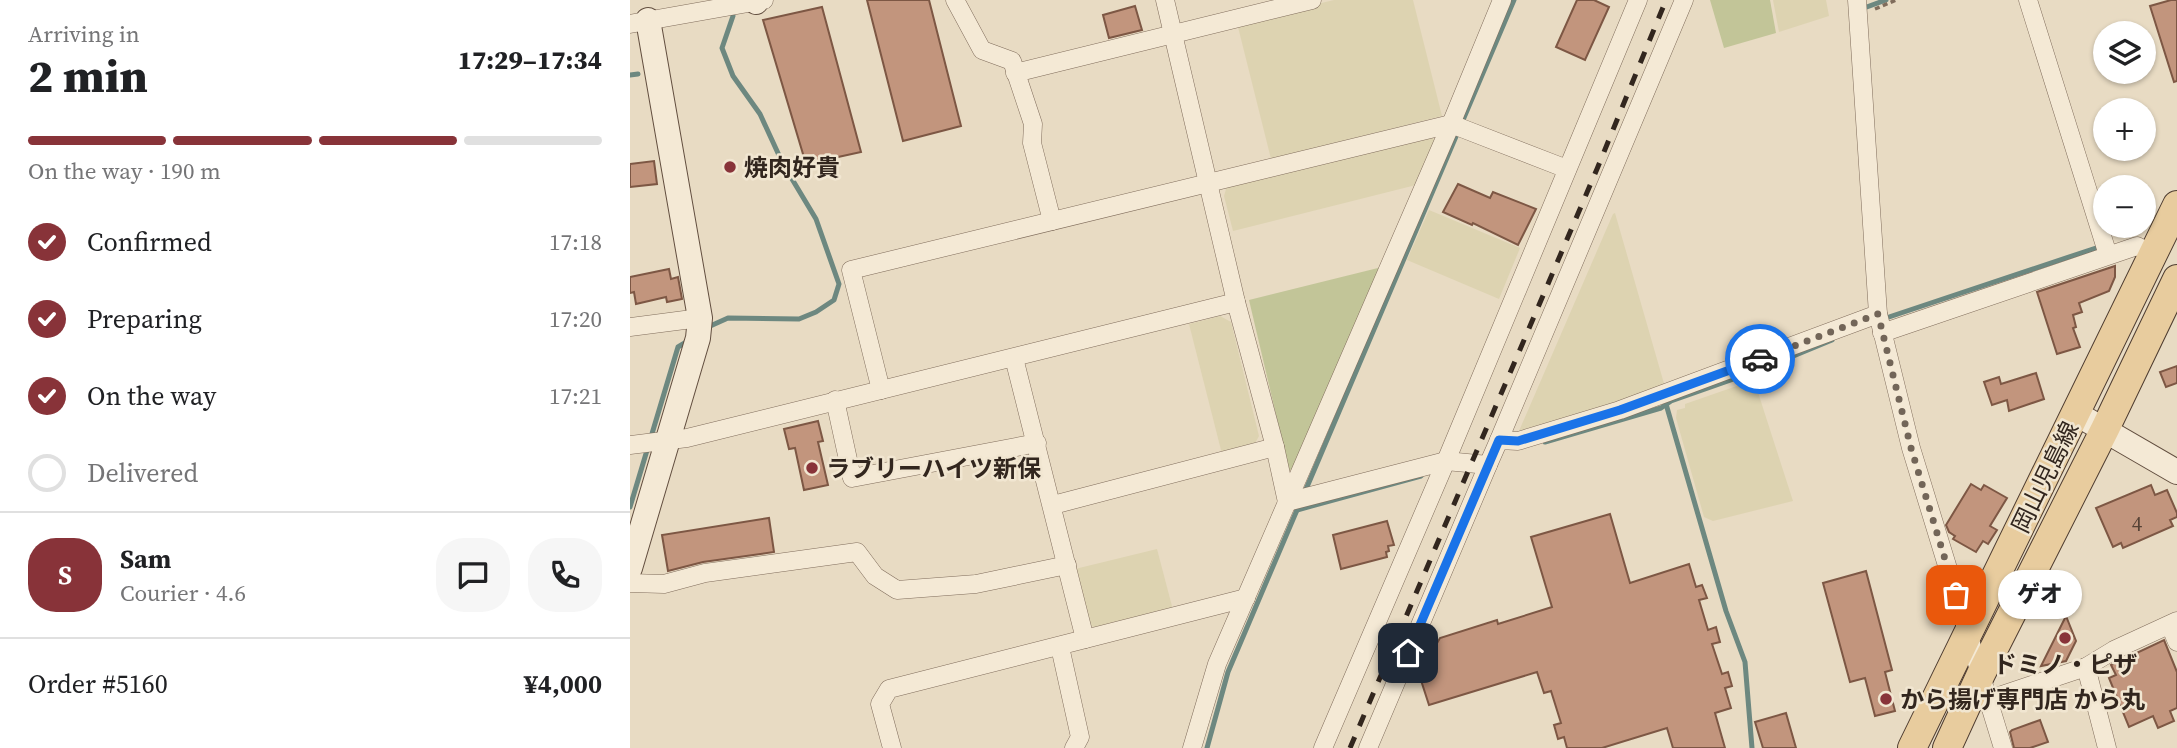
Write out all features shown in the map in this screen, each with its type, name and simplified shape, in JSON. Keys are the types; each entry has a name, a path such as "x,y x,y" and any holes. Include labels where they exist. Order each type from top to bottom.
{"main road":[{"name":"岡山児島線","path":"1912,748 2177,205"},
{"name":"岡山児島線","path":"1947,748 1986,686 2177,279"}],"street":[{"path":"955,0 982,50 1012,61 1033,124 1032,143 1052,221"},
{"path":"1165,0 1236,302 1275,447 1298,499"},
{"path":"1016,73 1312,0"},
{"path":"1192,748 1217,664 1246,598 1298,499 1458,127 1502,0"},
{"path":"1323,748 1638,0"},
{"path":"1368,748 1684,0"},
{"path":"2028,0 2108,255"},
{"path":"630,568 649,443 699,328 639,22 747,3"},
{"path":"1858,7 1880,324 1911,448 2003,748"},
{"path":"881,390 851,270 1208,182 1458,127 1567,169"},
{"path":"1499,440 1518,441 1620,410 1880,324 2137,246 2153,254"},
{"path":"649,443 881,390 1236,302"},
{"path":"630,327 699,328"},
{"path":"1014,358 1086,639"},
{"path":"835,400 852,478 1037,443"},
{"path":"2076,413 2177,472"},
{"path":"1053,505 1275,447"},
{"path":"1298,499 1446,461 1488,465"},
{"path":"630,583 664,584 705,573 857,552 874,576 897,590 976,584 1067,565"},
{"path":"892,748 880,704 889,689 1246,598"},
{"path":"1986,686 2086,667 2114,650 2173,623 2177,642"},
{"path":"1060,647 1080,737 1074,748"},
{"path":"2086,667 2108,748"}],"path":[{"path":"1858,7 1896,0"}],"shaded area":[{"path":"1334,0 1413,0 1442,116 1271,159 1237,23"},
{"path":"1773,0 1826,0 1829,16 1779,32"},
{"path":"1431,136 1436,141 1416,185 1233,231 1224,196 1227,186"},
{"path":"1429,210 1520,248 1499,299 1407,260"},
{"path":"1615,213 1665,387 1519,431 1613,214"},
{"path":"1220,316 1231,322 1259,436 1253,447 1222,454 1189,324"},
{"path":"1754,380 1793,501 1713,521 1704,517 1676,418 1677,410 1685,408 1685,404"},
{"path":"1157,549 1173,610 1096,629 1088,623 1075,569"}],"green space":[{"path":"1710,0 1770,0 1776,33 1724,48"},
{"path":"1382,267 1296,469 1289,470 1249,300"}],"building":[{"path":"867,0 929,0 961,126 903,141"},
{"path":"1577,0 1594,0 1609,7 1585,60 1556,47"},
{"path":"2177,0 2177,81 2174,82 2150,6"},
{"path":"1135,6 1142,30 1109,38 1103,15"},
{"path":"822,7 861,152 806,164 763,20"},
{"path":"654,161 657,184 630,187 630,164"},
{"path":"1458,184 1490,198 1493,192 1536,209 1518,245 1443,212"},
{"path":"2115,266 2115,277 2109,291 2079,303 2082,312 2073,315 2076,327 2073,328 2080,347 2057,354 2037,292"},
{"path":"669,269 671,279 678,277 682,299 667,302 666,297 636,304 634,292 630,293 630,277"},
{"path":"2177,366 2177,383 2166,387 2160,372"},
{"path":"2036,373 2044,399 2009,411 2007,400 1992,405 1984,382 1999,377 2001,384"},
{"path":"818,421 823,441 818,442 828,485 804,490 795,448 789,449 784,429"},
{"path":"1971,484 1981,490 1984,485 2007,498 1990,526 1997,530 1988,544 1983,541 1976,552 1953,539 1955,536 1949,532 1946,525"},
{"path":"2151,485 2155,495 2167,490 2177,513 2177,517 2170,520 2173,526 2123,548 2121,543 2113,547 2096,508"},
{"path":"1610,514 1630,583 1689,564 1696,587 1702,585 1707,598 1699,600 1708,630 1716,627 1720,642 1712,644 1722,674 1728,672 1732,686 1725,688 1731,708 1715,713 1725,748 1673,748 1667,728 1602,748 1567,748 1564,737 1558,739 1554,725 1561,723 1551,691 1544,693 1537,672 1429,705 1419,674 1440,638 1497,620 1498,624 1552,607 1531,537"},
{"path":"769,518 774,552 703,562 668,571 662,535"},
{"path":"1387,521 1394,545 1388,546 1387,557 1341,569 1333,535"},
{"path":"1866,571 1892,670 1885,672 1895,711 1875,716 1865,678 1850,682 1823,583"},
{"path":"2066,616 2076,641 2066,661 2041,666"},
{"path":"2164,640 2177,672 2177,708 2170,711 2174,721 2158,728 2153,716 2129,727 2109,678 2116,675 2111,665"},
{"path":"1786,713 1796,748 1763,748 1755,722"},
{"path":"2040,720 2048,742 2030,748 2014,748 2010,732"}],"waterway":[{"path":"1304,494 1514,0"},
{"path":"1864,8 1886,0"},
{"path":"708,327 728,318 799,319 834,300 839,284 816,219 783,164 760,114 733,76 722,48 733,16 732,10"},
{"path":"630,75 638,74"},
{"path":"1883,319 2096,248"},
{"path":"1545,442 1661,408 1671,401 1762,369 1832,340"},
{"path":"630,507 678,347 688,341"},
{"path":"1666,404 1726,611 1745,662 1752,748"},
{"path":"1297,510 1421,476"},
{"path":"1207,748 1228,672 1300,503"}],"railway":[{"path":"1350,748 1597,169 1666,0"}],"way so far":[{"path":"1760,359 1878,314 1911,448 1956,595"}],"place":[{"name":"焼肉好貴","path":"730,167"},
{"name":"ラブリーハイツ新保","path":"812,468"},
{"name":"ゲオ","path":"1956,595"},
{"name":"ドミノ・ピザ","path":"2065,638"},
{"name":"から揚げ専門店 から丸","path":"1886,699"}],"route":[{"path":"1408,653 1499,440 1518,441 1620,410 1760,359"}]}
